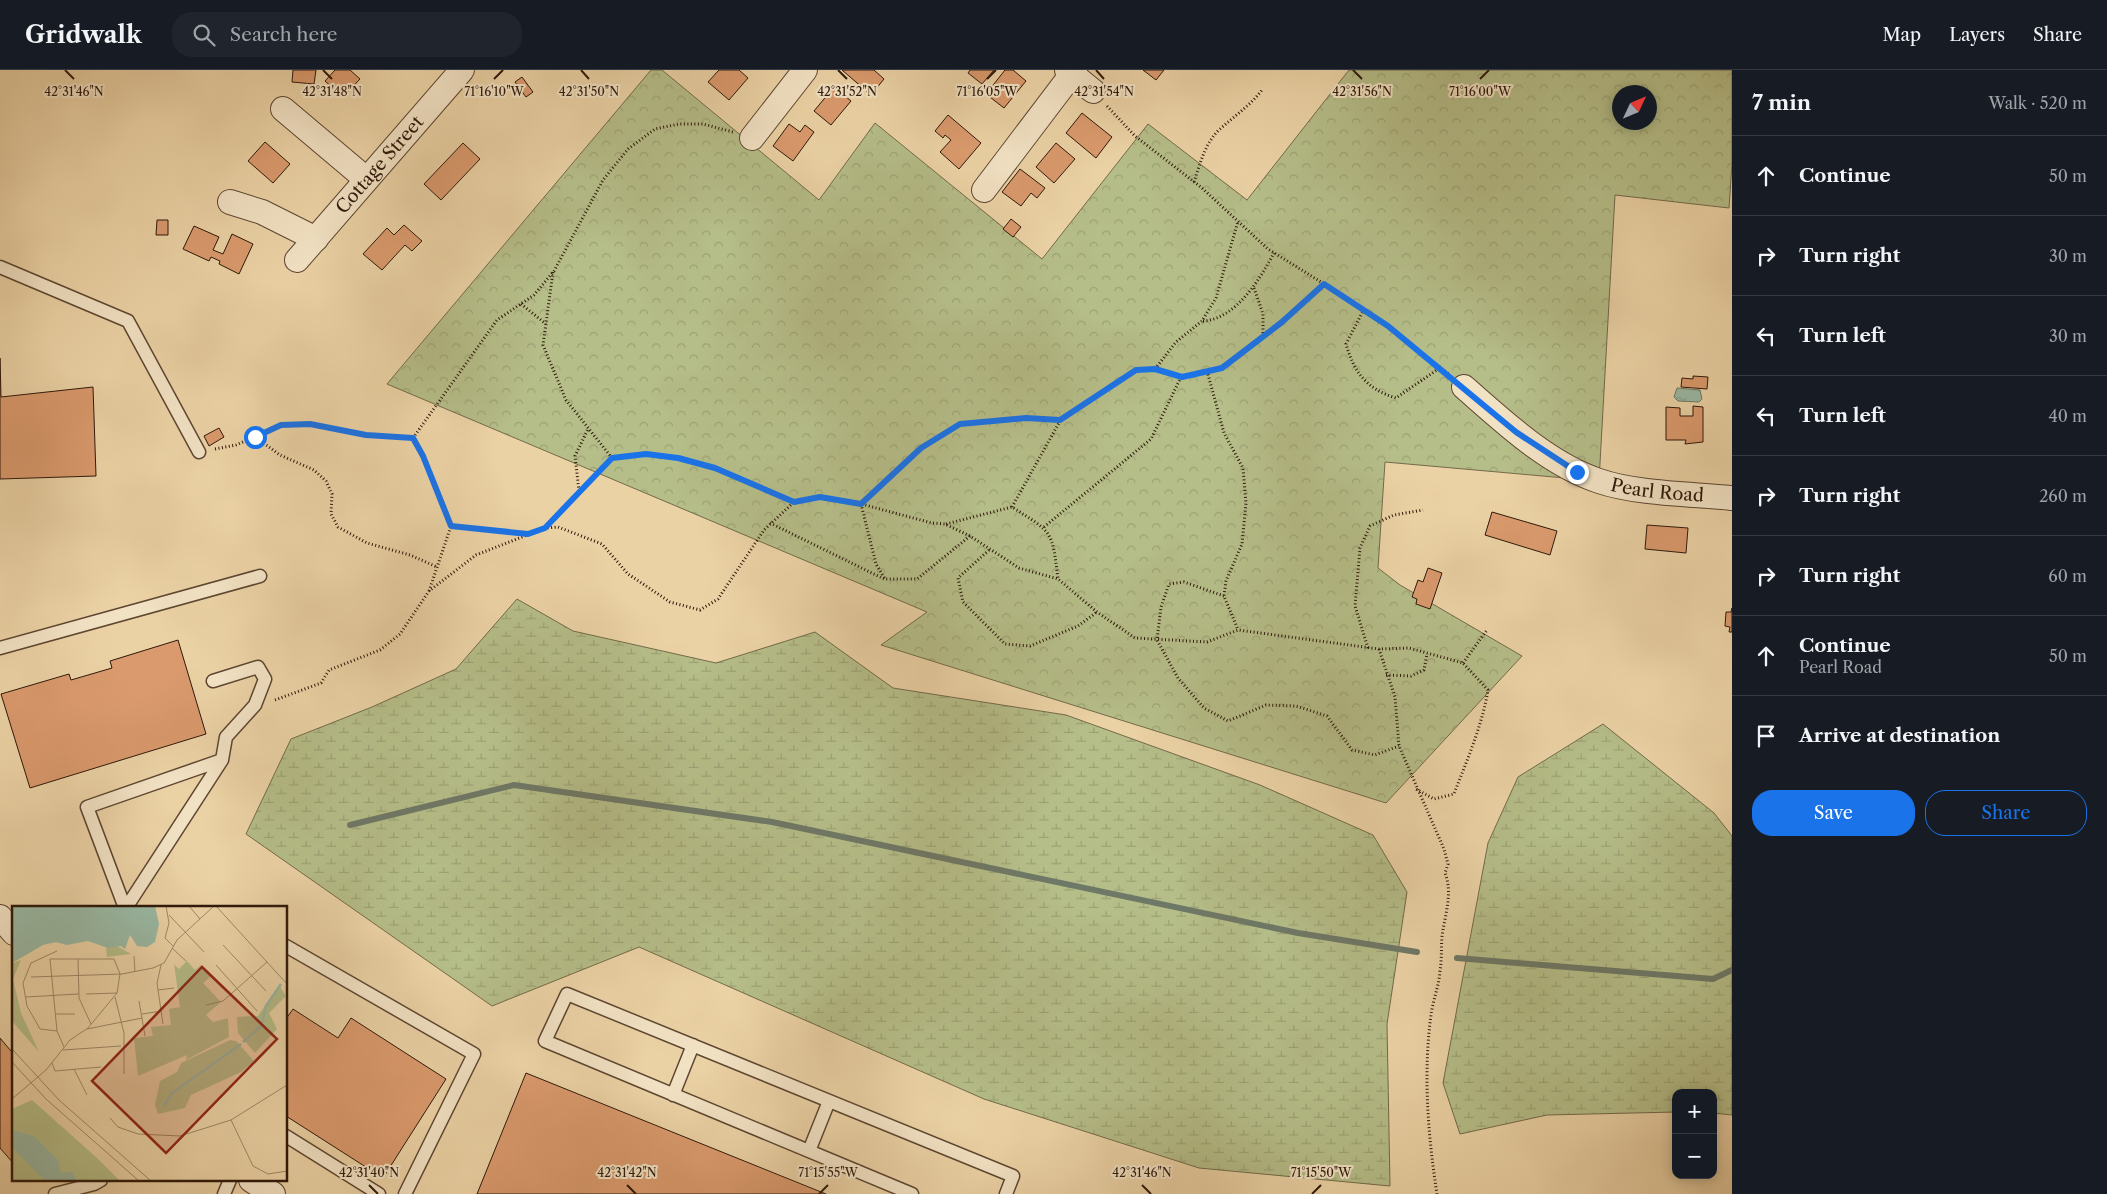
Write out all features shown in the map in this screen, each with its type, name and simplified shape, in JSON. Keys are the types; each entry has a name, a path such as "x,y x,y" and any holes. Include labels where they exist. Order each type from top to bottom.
{"street":[{"name":"Cottage Street","path":"297,260 462,70"},
{"path":"752,138 805,70"},
{"path":"984,190 1071,71 1093,91"},
{"path":"283,109 366,179"},
{"path":"230,202 262,212 316,239"},
{"name":"Pearl Road","path":"1464,388 1531,442 1577,472 1619,487 1732,498"},
{"path":"0,917 12,931"},
{"path":"254,1182 273,1194"}],"lane":[{"path":"0,267 128,322 199,452"},
{"path":"0,648 260,576"},
{"path":"126,906 222,760 226,736 255,705 264,679 258,667 213,681"},
{"path":"124,906 87,807 222,760"},
{"path":"288,951 474,1054 405,1194"},
{"path":"912,1194 544,1041 567,994 1013,1176 1006,1194"},
{"path":"672,1095 693,1045"},
{"path":"809,1151 829,1101"},
{"path":"288,1137 379,1194"},
{"path":"55,1194 98,1182"},
{"path":"224,1194 229,1182"}],"path":[{"path":"1194,182 1205,148 1218,130 1240,114 1262,90"},
{"path":"1093,91 1135,136 1194,182 1274,253 1364,309 1440,367 1464,388"},
{"path":"413,438 497,320 534,296 554,271 602,180 628,150 655,129 679,124 703,124 752,138"},
{"path":"1155,369 1176,342 1202,321 1216,298 1238,221"},
{"path":"1202,321 1215,320 1242,300 1254,288 1274,253"},
{"path":"554,271 543,345 566,400 612,458"},
{"path":"429,591 476,555 545,528 558,527 602,544 628,574 670,602 700,610 718,599 770,523 794,502 820,497 861,504 932,523 945,524 1012,507 1060,420 1136,370 1155,369 1182,377 1222,368 1324,284"},
{"path":"1254,288 1263,314 1263,336"},
{"path":"521,304 546,324"},
{"path":"1364,309 1346,344 1352,366 1378,392 1396,398 1440,367"},
{"path":"1207,371 1224,433 1243,468 1246,503 1242,544 1226,581 1224,596 1238,630"},
{"path":"1044,528 1151,439 1182,377"},
{"path":"861,504 921,448 960,424 1026,418 1060,420"},
{"path":"199,452 236,445 281,425 310,424 366,435 413,438"},
{"path":"579,491 575,456 588,429"},
{"path":"255,437 280,454 314,470 326,481 332,494 331,514 338,527 367,543 410,556 437,567"},
{"path":"255,705 321,683 329,670 380,650 400,634 429,591 451,526 423,456 413,438"},
{"path":"545,528 612,458 646,454 678,458 715,468 794,502"},
{"path":"861,504 876,564 885,579"},
{"path":"1012,507 1044,528 1054,542 1058,579"},
{"path":"1368,648 1355,606 1360,548 1370,526 1394,515 1423,510"},
{"path":"770,523 885,579 918,579 970,536"},
{"path":"945,524 970,536 988,550 1019,568 1058,579 1097,612 1135,638 1208,642 1238,630 1368,648 1409,648 1463,664 1488,690 1484,714 1469,756 1454,794 1434,799 1416,789"},
{"path":"451,526 528,534"},
{"path":"988,550 958,578 963,602 1005,644 1030,646 1078,626 1097,612"},
{"path":"1224,596 1184,582 1169,584 1161,607 1157,640 1178,678 1204,708 1228,721 1266,705 1296,706 1326,716 1352,750 1375,755 1399,746"},
{"path":"1463,664 1487,630"},
{"path":"1379,649 1386,675 1395,697 1399,746 1416,789 1444,849 1448,864 1445,873 1450,885 1442,938 1440,972 1431,1015 1427,1077 1430,1140 1437,1194"},
{"path":"1386,675 1411,676 1424,670 1427,654"}],"green space":[{"path":"651,70 662,70 819,200 875,123 1042,259 1148,124 1247,200 1349,70 1732,70 1732,164 1729,208 1615,195 1599,481 1385,462 1378,568 1400,585 1522,656 1386,803 881,645 927,612 387,384"},
{"path":"517,599 573,631 716,663 815,632 893,688 1066,715 1260,785 1373,835 1407,892 1387,1024 1390,1186 1199,1168 984,1099 639,947 492,1006 246,834 291,739 372,707 456,669"},
{"path":"1603,724 1714,813 1732,836 1732,1115 1717,1113 1717,1089 1672,1089 1672,1112 1547,1115 1460,1134 1443,1083 1488,843 1518,777"}],"water":[{"path":"1677,388 1700,390 1702,399 1699,402 1678,401 1674,397"}],"building":[{"path":"293,70 316,70 314,84 292,82"},
{"path":"335,70 350,70 360,79 343,97 325,81"},
{"path":"719,70 739,70 748,78 729,100 708,82"},
{"path":"842,70 874,70 884,79 871,95"},
{"path":"970,70 994,70 982,84 968,73"},
{"path":"1005,70 1013,70 1026,81 1004,108 986,94"},
{"path":"1143,70 1164,70 1156,80"},
{"path":"522,77 533,92 526,97 515,82"},
{"path":"834,87 851,101 831,125 814,111"},
{"path":"1082,113 1112,137 1096,158 1066,133"},
{"path":"948,115 981,143 959,169 940,152 951,140 945,135 943,138 935,131"},
{"path":"789,124 800,132 805,125 814,132 793,161 773,146"},
{"path":"265,142 290,164 273,183 248,161"},
{"path":"463,143 480,159 441,200 424,184"},
{"path":"1056,143 1075,159 1054,183 1036,167"},
{"path":"1020,169 1045,188 1037,198 1031,193 1021,206 1002,192"},
{"path":"1011,219 1021,227 1013,237 1003,229"},
{"path":"157,220 168,220 168,235 156,235"},
{"path":"404,225 422,241 412,251 405,245 382,270 363,254 387,228 394,235"},
{"path":"194,226 219,237 213,250 223,254 232,234 253,244 239,274 219,264 220,261 211,257 209,261 183,249"},
{"path":"0,358 1,397 93,387 96,476 0,479"},
{"path":"1693,376 1708,377 1707,389 1681,387 1682,378 1693,379"},
{"path":"1693,406 1703,407 1703,442 1685,444 1686,440 1666,440 1666,407 1680,408 1680,416 1693,416"},
{"path":"219,428 224,437 209,446 204,436"},
{"path":"1492,512 1557,531 1550,555 1485,535"},
{"path":"1647,525 1688,528 1686,553 1645,549"},
{"path":"1428,568 1442,573 1430,609 1416,604 1417,599 1412,597 1418,580 1423,582"},
{"path":"1732,608 1732,632 1729,632 1730,627 1725,626 1726,612 1731,612"},
{"path":"178,640 206,734 30,788 1,694 69,674 71,680 112,668 110,661"},
{"path":"293,1009 338,1038 351,1018 446,1079 383,1178 288,1117 288,1016"},
{"path":"0,1038 12,1050 12,1162 0,1148"},
{"path":"526,1073 826,1194 477,1194"}],"waterway":[{"path":"350,825 514,785 772,822 1298,933 1417,952"},
{"path":"1457,958 1713,979 1732,970"}],"route":[{"path":"255,437 281,425 310,424 366,435 413,438 423,456 451,526 528,534 545,528 612,458 620,455 646,454 678,458 715,468 794,502 820,497 861,504 921,448 960,424 1026,418 1050,421 1060,420 1136,370 1155,369 1182,377 1222,368 1282,322 1324,284 1388,326 1421,351 1516,432 1577,472"}]}
